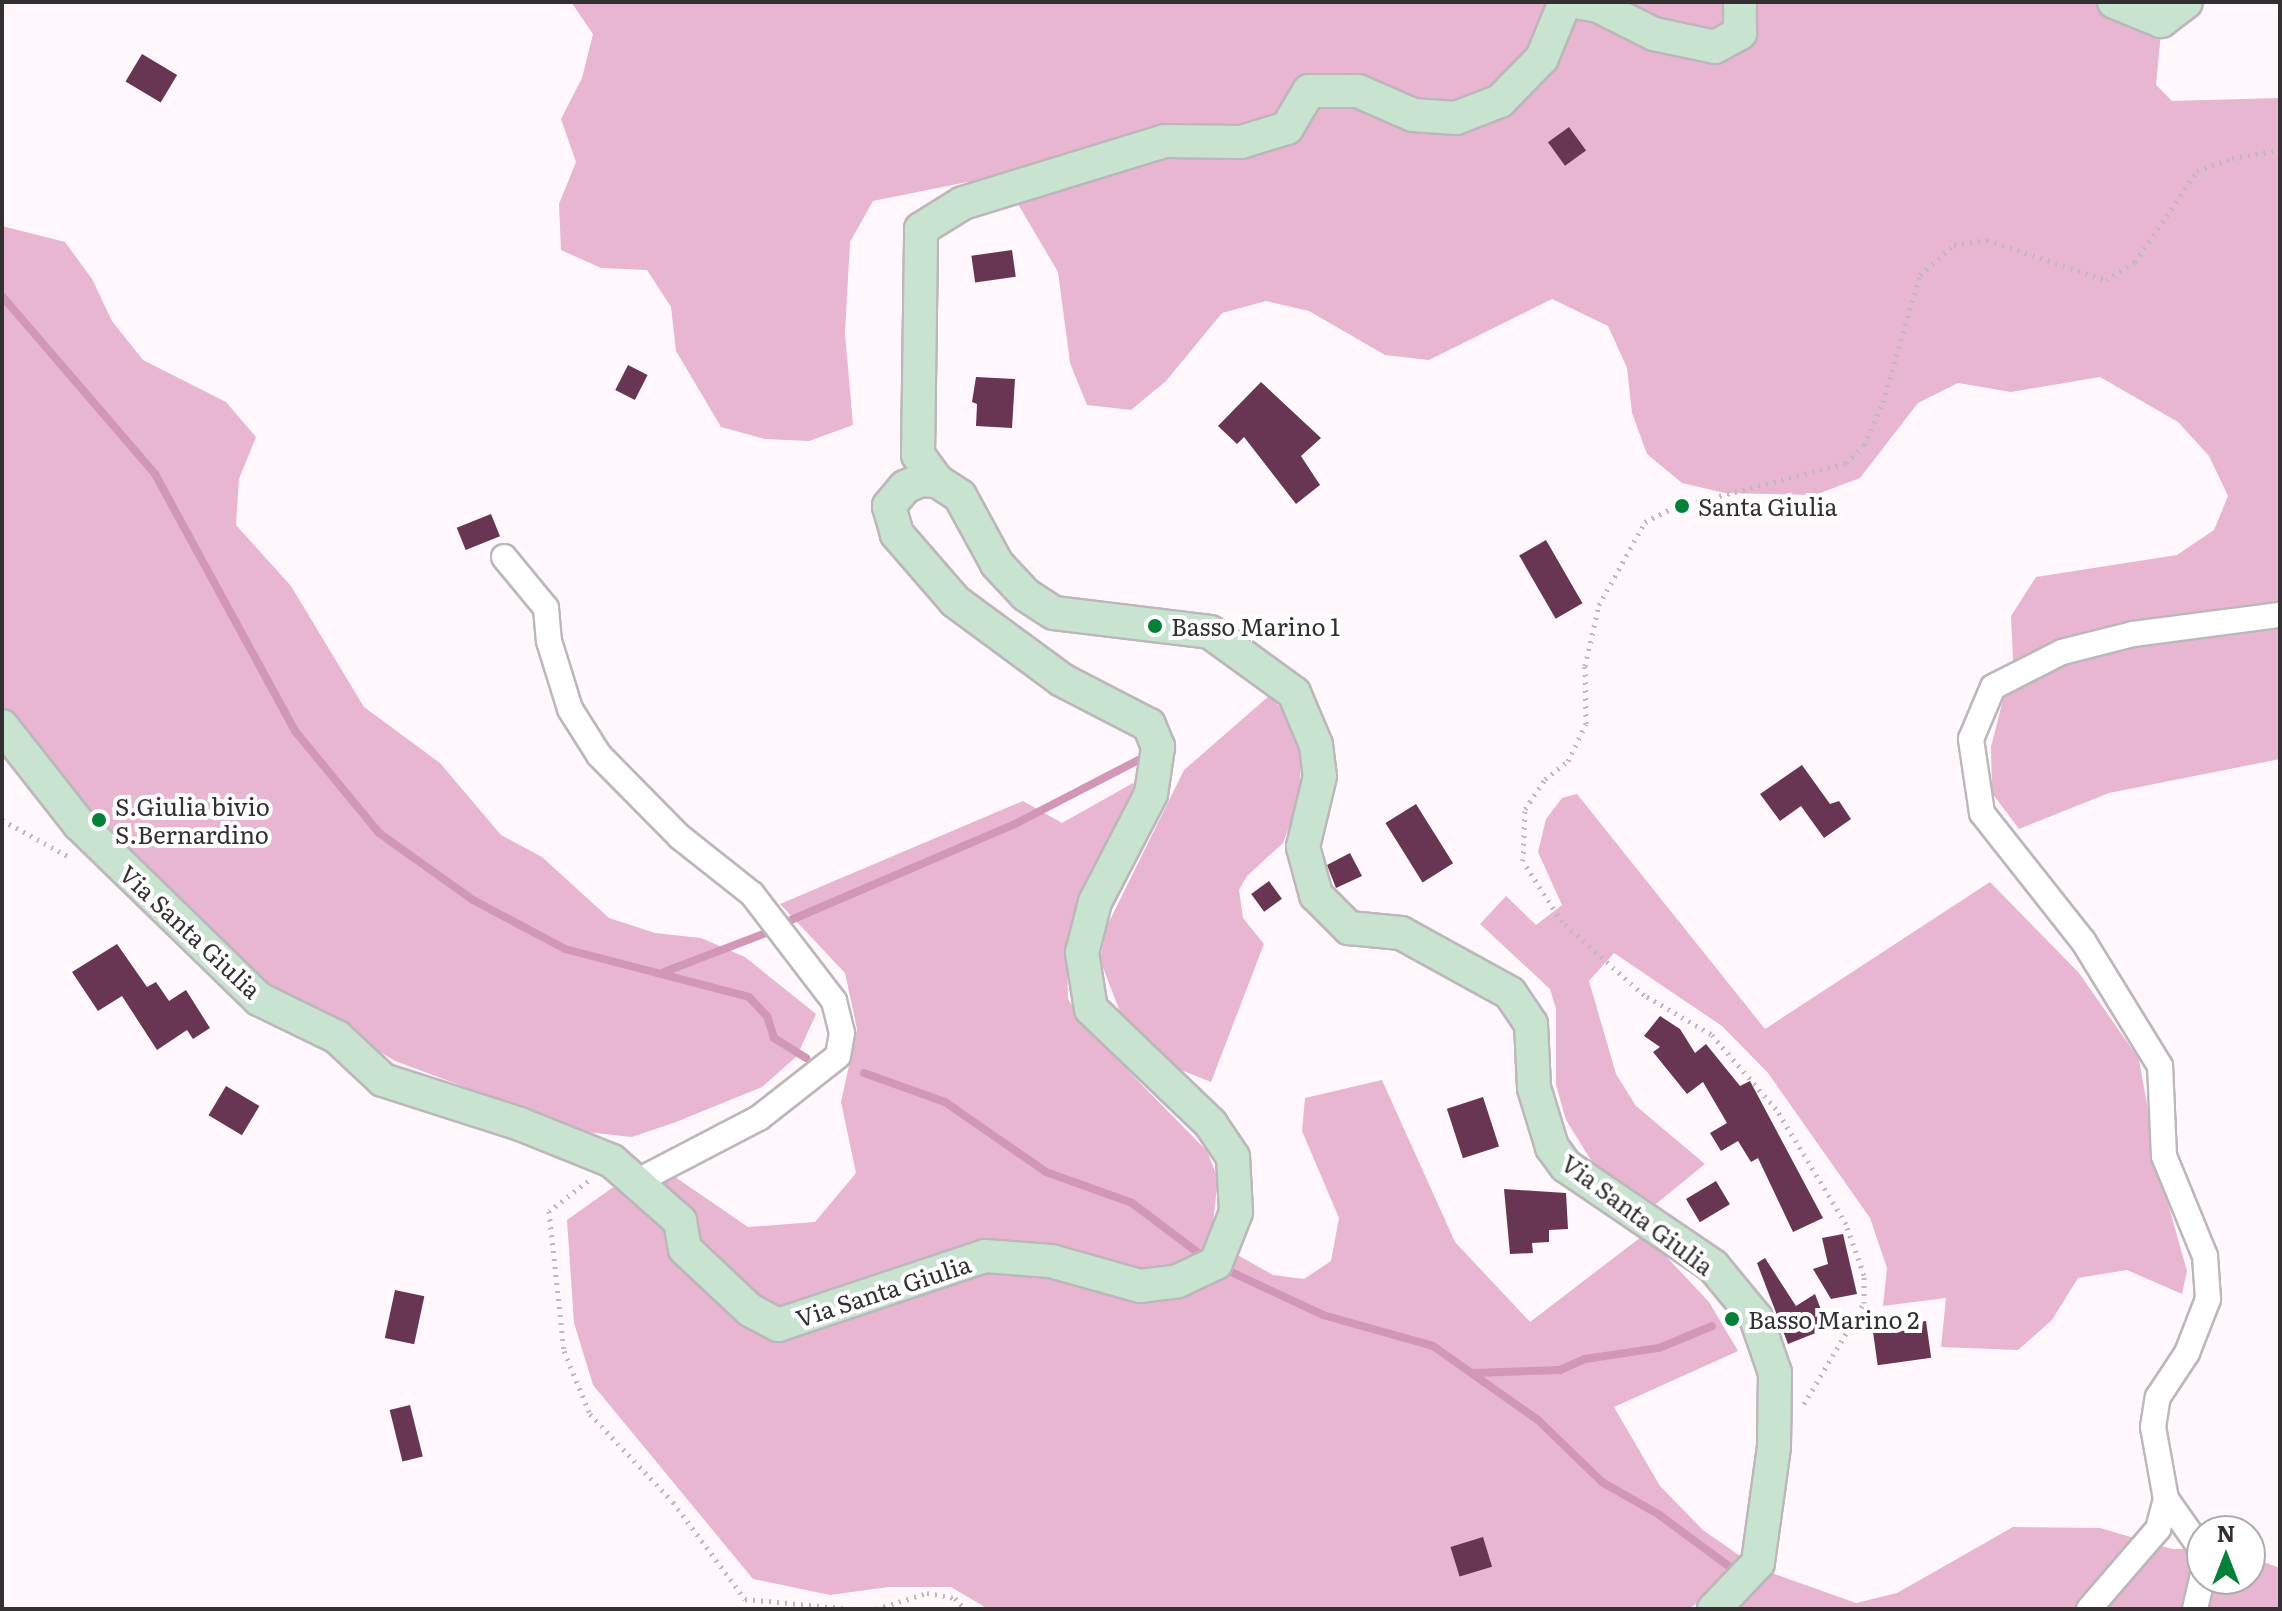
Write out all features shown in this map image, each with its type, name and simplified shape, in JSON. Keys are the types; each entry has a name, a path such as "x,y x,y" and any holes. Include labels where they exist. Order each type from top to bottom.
{"street":[{"path":"937,481 918,455 921,229 963,203 1165,141 1241,142 1287,128 1309,91 1358,91 1413,115 1456,118 1500,101 1542,58 1565,2"},
{"path":"1574,2 1598,6 1654,34 1715,47 1740,33 1740,2"},
{"path":"2114,2 2161,21 2186,2"},
{"name":"Via Santa Giulia","path":"2,726 79,824 259,999 337,1037 383,1080 520,1124 612,1161 640,1180 680,1221 685,1249 750,1310 778,1325 985,1256 1051,1261 1140,1286 1178,1281 1216,1263 1236,1212 1233,1157 1211,1124 1091,1009 1082,953 1095,902 1151,794 1158,747 1149,725 1062,680 955,601 897,534 889,506 905,487 921,480 937,481 960,496 997,564 1026,595 1054,613 1210,632 1294,693 1316,745 1320,776 1303,847 1316,895 1349,928 1401,933 1510,993 1531,1024 1534,1088 1552,1147 1566,1166 1713,1266 1756,1318 1775,1373 1774,1447 1758,1563 1714,1609"},
{"path":"504,557 546,608 549,641 570,709 599,755 680,837 752,894 834,1001 842,1033 838,1056 759,1118 640,1180"},
{"path":"2186,1527 2166,1499 2153,1427 2158,1397 2187,1353 2208,1299 2205,1256 2164,1156 2160,1066 2083,941 1982,813 1971,739 1993,687 2062,652 2133,634 2280,615"},
{"path":"2089,1609 2145,1548 2158,1529 2166,1499"}],"path":[{"path":"1800,1414 1820,1371 1864,1303 1864,1275 1846,1224 1776,1109 1711,1034 1644,995 1562,922 1523,861 1525,809 1545,779 1568,761 1586,724 1585,666 1599,605 1645,522 1673,508 1846,463 1864,445 1883,402 1920,275 1954,245 1987,240 2106,280 2135,262 2197,171 2280,150"},
{"path":"612,1161 549,1211 564,1351 590,1414 673,1502 745,1599 852,1609"},
{"path":"876,1609 927,1593 955,1598 965,1609"}],"shaded area":[{"path":"571,2 2164,2 2156,85 2172,101 2280,98 2280,759 2109,793 2019,829 1992,793 1991,747 2013,660 2011,616 2036,577 2177,555 2214,530 2228,496 2209,456 2178,422 2100,377 2011,392 1958,383 1918,403 1860,478 1815,495 1725,493 1682,483 1647,454 1632,413 1627,368 1608,326 1552,299 1429,360 1385,355 1309,311 1266,301 1222,313 1166,381 1131,410 1087,405 1070,363 1058,272 1012,194 967,182 873,201 850,242 845,333 853,425 809,441 765,439 721,427 676,351 671,307 647,270 601,268 561,250 559,204 576,162 561,119 582,78 593,34"},
{"path":"2,226 65,242 92,279 112,321 143,360 226,402 256,437 239,479 236,525 291,586 364,707 440,763 501,835 542,857 609,918 655,933 701,938 745,957 816,1014 797,1056 762,1087 676,1122 632,1137 586,1132 395,1061 259,978 92,816 31,734 2,710"},
{"path":"1269,696 1288,715 1302,744 1299,801 1283,843 1247,876 1239,890 1243,918 1264,944 1211,1082 1166,1064 1122,1017 1100,960 1107,926 1184,770"},
{"path":"1133,783 1137,791 1091,870 1073,915 1067,956 1068,999 1091,1033 1207,1151 1218,1179 1211,1240 1273,1275 1304,1279 1331,1261 1339,1218 1302,1131 1305,1098 1382,1080 1455,1242 1530,1322 1645,1234 1709,1302 1738,1351 1614,1407 1660,1486 1703,1530 1743,1558 1699,1602 1688,1609 988,1609 951,1587 889,1587 830,1595 753,1579 593,1385 574,1323 567,1220 612,1188 665,1170 748,1227 815,1222 856,1173 841,1102 857,1029 845,973 780,904 1023,801 1062,823"},
{"path":"1577,794 1765,1029 1990,882 2079,973 2139,1059 2158,1168 2187,1271 2182,1294 2127,1270 2078,1278 2052,1320 2018,1350 1941,1347 1946,1298 1883,1306 1887,1268 1870,1218 1768,1073 1722,1026 1614,953 1589,981 1616,1074 1636,1106 1705,1164 1651,1208 1594,1165 1566,1120 1556,1085 1556,1009 1550,989 1480,924 1506,896 1536,925 1562,905 1538,852 1546,819 1562,798"},
{"path":"2013,1527 2100,1528 2172,1549 2186,1549 2186,1595 2266,1595 2266,1563 2280,1568 2280,1609 1730,1609 1769,1572 1856,1603 1897,1593"}],"building":[{"path":"142,54 177,75 161,103 126,81"},
{"path":"1569,127 1586,150 1565,166 1548,142"},
{"path":"1012,250 1016,277 975,282 971,256"},
{"path":"628,365 648,375 635,400 615,390"},
{"path":"976,377 1015,379 1012,428 976,426 977,404 972,402"},
{"path":"1261,382 1321,438 1301,456 1320,485 1296,504 1244,437 1237,444 1218,426"},
{"path":"491,514 500,536 466,550 457,528"},
{"path":"1546,540 1582,603 1556,619 1519,556"},
{"path":"1802,765 1830,804 1839,801 1851,819 1824,838 1801,806 1780,821 1760,794"},
{"path":"1416,804 1453,863 1423,882 1385,823"},
{"path":"1350,853 1362,876 1336,888 1327,865"},
{"path":"1269,881 1282,899 1264,912 1251,894"},
{"path":"117,944 147,987 156,982 169,1001 186,990 210,1028 193,1039 187,1030 157,1050 122,996 98,1011 72,972"},
{"path":"1660,1016 1680,1029 1695,1053 1706,1044 1740,1086 1750,1081 1823,1218 1793,1232 1758,1158 1751,1162 1738,1141 1721,1151 1710,1133 1727,1123 1703,1082 1687,1094 1653,1052 1660,1047 1644,1036"},
{"path":"226,1086 259,1106 242,1135 208,1115"},
{"path":"1483,1097 1499,1146 1463,1158 1447,1109"},
{"path":"1716,1181 1730,1204 1700,1222 1686,1199"},
{"path":"1504,1189 1566,1193 1568,1229 1549,1230 1549,1242 1532,1243 1533,1253 1510,1254"},
{"path":"1843,1234 1857,1294 1831,1299 1813,1269 1828,1264 1822,1238"},
{"path":"1765,1258 1796,1306 1815,1294 1828,1328 1788,1344 1757,1263"},
{"path":"395,1290 424,1296 414,1344 385,1338"},
{"path":"1926,1321 1931,1358 1878,1365 1873,1329"},
{"path":"410,1405 423,1456 402,1462 390,1410"},
{"path":"1483,1537 1492,1567 1460,1577 1450,1547"}],"waterway":[{"path":"2,296 155,474 295,731 379,833 473,900 565,949 749,997 767,1016 774,1038 806,1058"},
{"path":"791,920 1015,824 1148,755"},
{"path":"664,972 766,933"},
{"path":"864,1073 945,1102 1046,1172 1132,1203 1205,1258"},
{"path":"1227,1270 1323,1315 1433,1346 1538,1420 1602,1482 1658,1514 1734,1570"},
{"path":"1473,1373 1560,1370 1585,1359 1659,1348 1712,1326"}],"place":[{"name":"Santa Giulia","path":"1682,506"},
{"name":"Basso Marino 1","path":"1155,626"},
{"name":"S.Giulia bivio S.Bernardino","path":"99,820"},
{"name":"Basso Marino 2","path":"1732,1319"}]}
